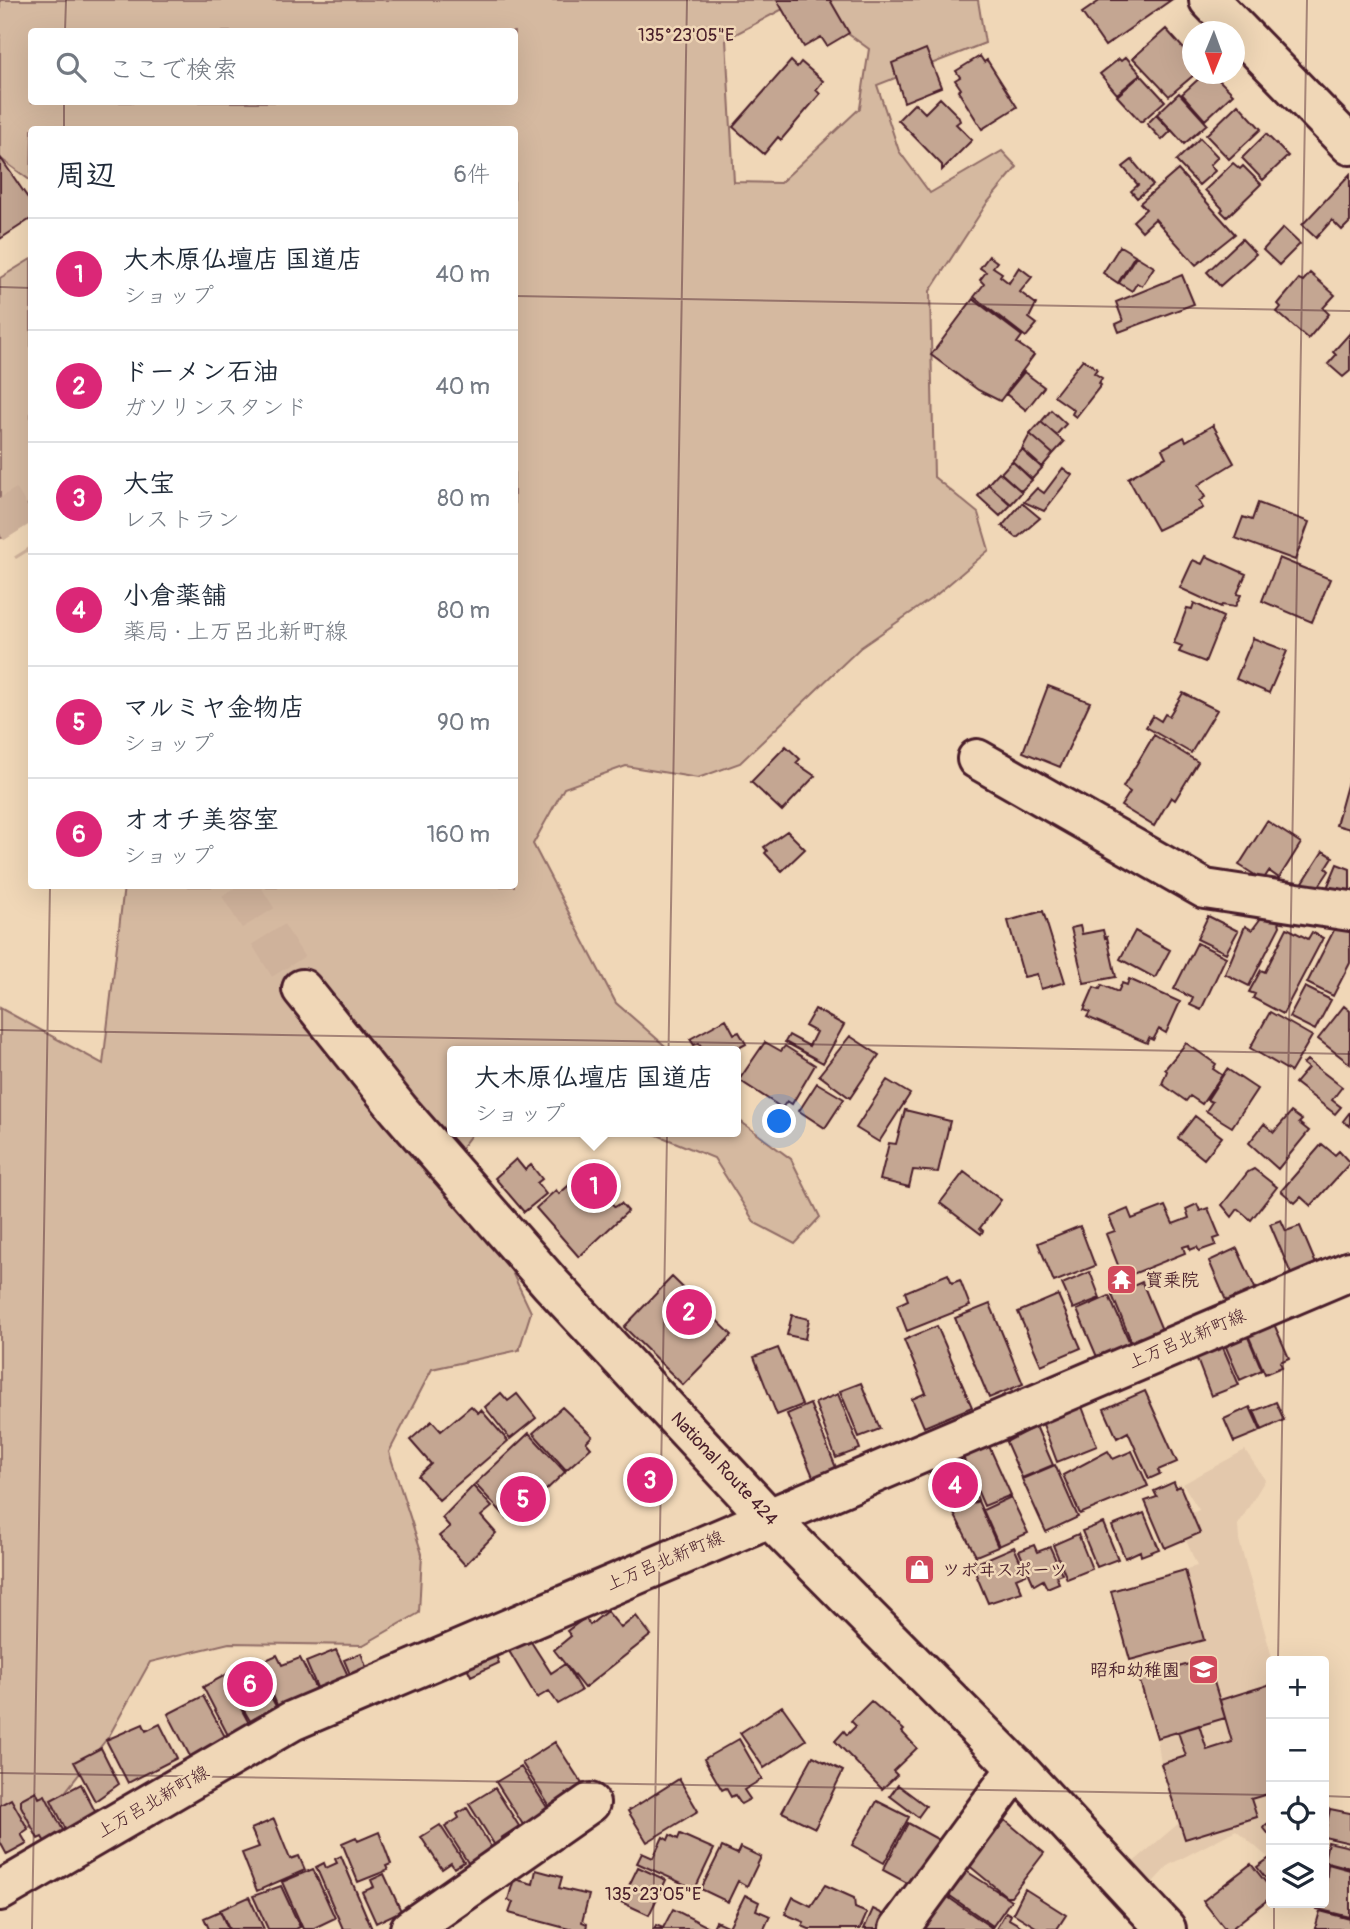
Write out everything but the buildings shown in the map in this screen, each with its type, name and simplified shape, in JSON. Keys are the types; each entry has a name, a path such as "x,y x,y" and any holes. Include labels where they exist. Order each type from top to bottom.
{"main road":[{"path":"1209,0 1350,145"},
{"path":"977,759 1205,889 1350,911"},
{"name":"National Route 424","path":"302,989 399,1110 550,1283 768,1517 1017,1768 1166,1929"},
{"name":"上万呂北新町線","path":"0,1891 292,1721 1350,1271"},
{"path":"899,1929 1017,1768"},
{"path":"410,1929 590,1803"}],"shaded area":[{"path":"0,0 800,0 726,39 734,182 780,183 860,108 869,49 801,0 978,0 985,43 877,85 899,151 930,193 1002,151 1017,167 987,203 930,291 934,477 978,513 989,550 935,596 860,648 740,763 698,778 626,766 564,788 533,844 616,1003 665,1046 447,1046 447,1137 469,1137 446,1169 502,1251 531,1312 519,1350 432,1369 389,1452 422,1554 419,1613 363,1645 229,1643 150,1662 109,1736 40,1824 0,1835 0,1008 103,1064 124,889 518,889 518,126 28,126 28,179 0,158"},
{"path":"28,261 28,504 6,537 0,538 0,278"},
{"path":"741,1122 791,1159 820,1217 795,1244 755,1223 714,1158 662,1137 741,1137"},
{"name":"昭和幼稚園","path":"1245,1450 1265,1480 1238,1525 1239,1540 1272,1656 1266,1656 1266,1856 1236,1830 1169,1865 1141,1895 1123,1871 1179,1823 1161,1764 1157,1738 1111,1591 1197,1566 1177,1519 1199,1510 1183,1484"}],"tunnel":[{"path":"0,498 28,543"},
{"path":"240,889 302,989"}],"place":[{"name":"大木原仏壇店 国道店","path":"594,1186"},
{"name":"寳乗院","path":"1122,1280"},
{"name":"ドーメン石油","path":"689,1312"},
{"name":"大宝","path":"650,1480"},
{"name":"小倉薬舗","path":"955,1485"},
{"name":"マルミヤ金物店","path":"523,1499"},
{"name":"ツボヰスポーツ","path":"919,1570"},
{"name":"昭和幼稚園","path":"1203,1670"},
{"name":"オオチ美容室","path":"250,1684"}]}
